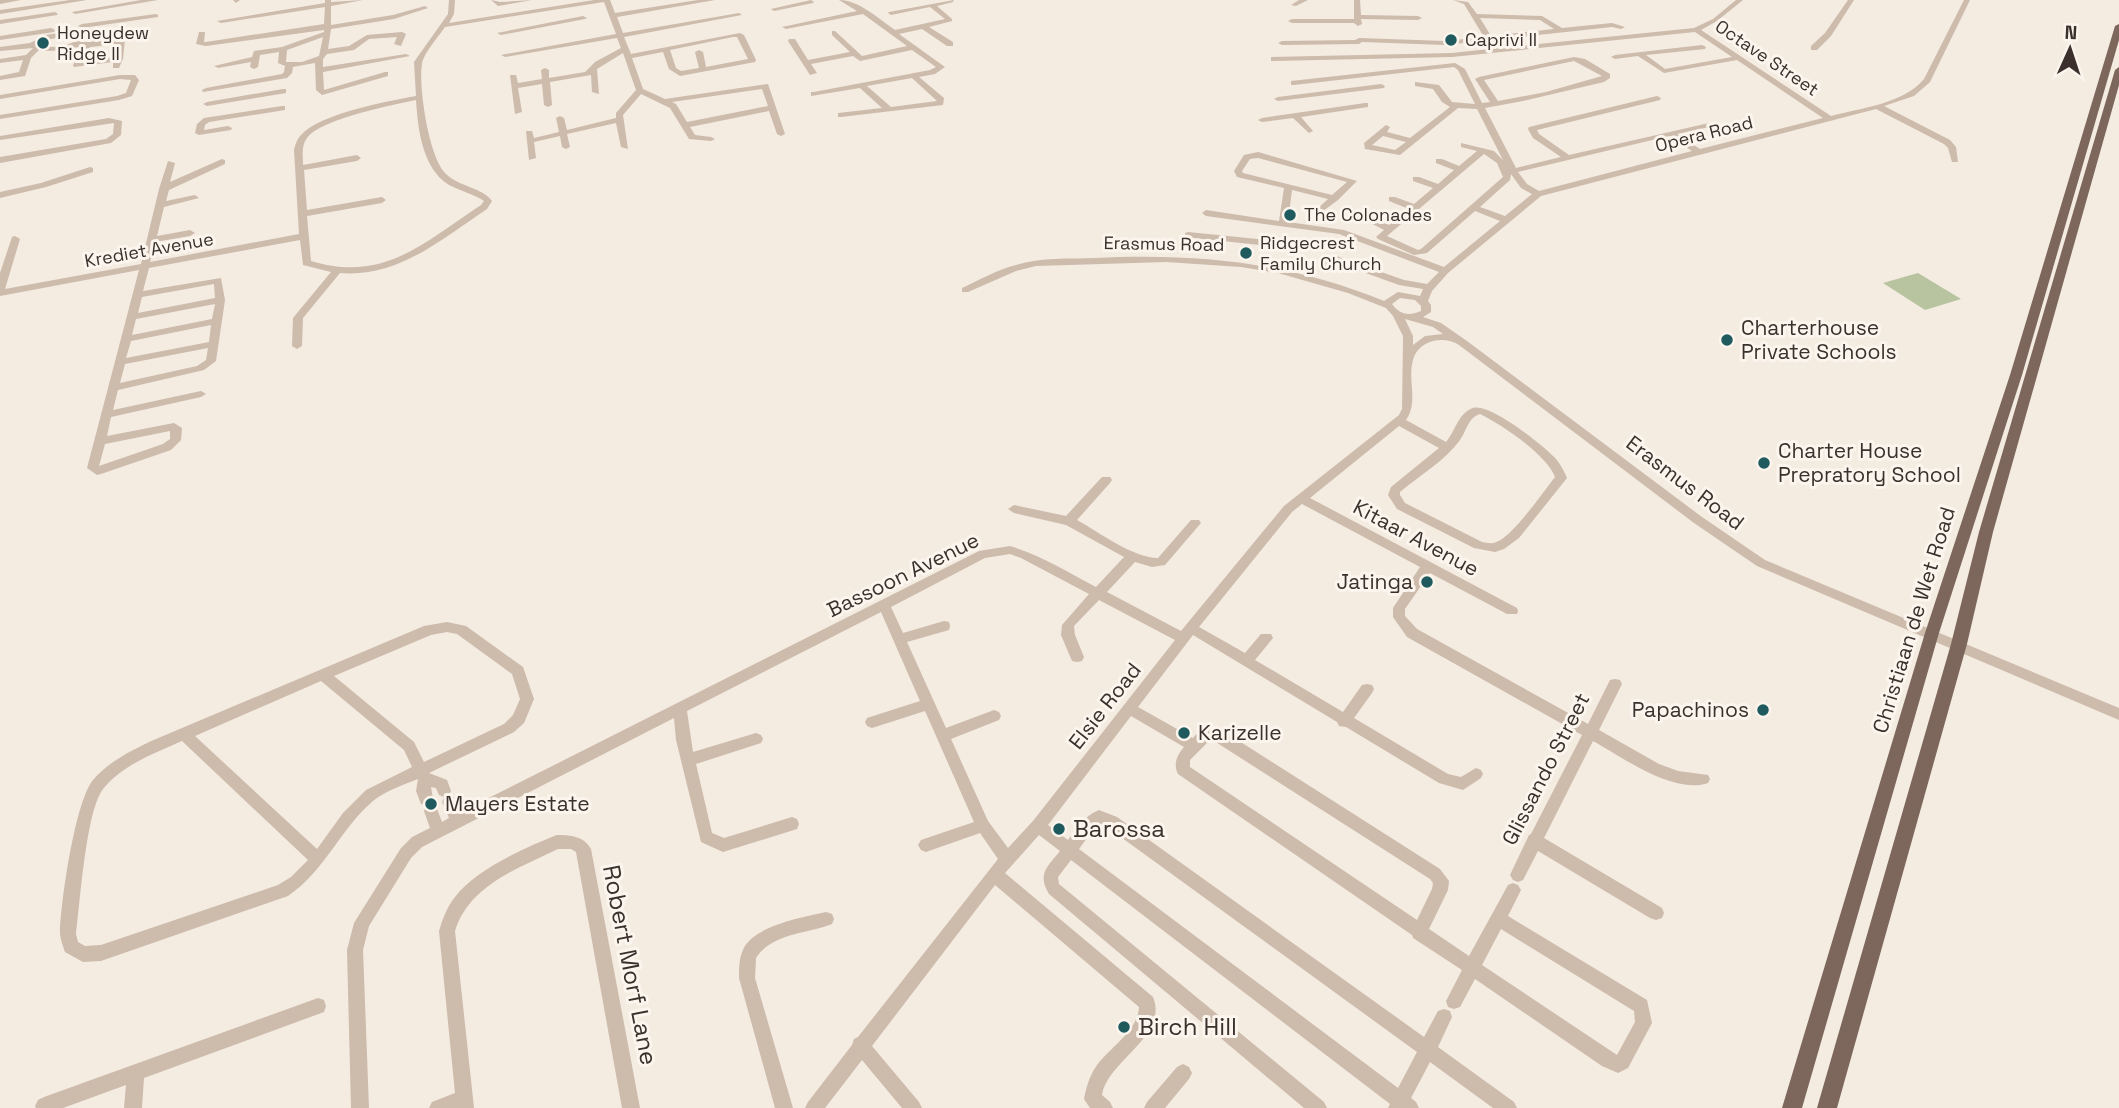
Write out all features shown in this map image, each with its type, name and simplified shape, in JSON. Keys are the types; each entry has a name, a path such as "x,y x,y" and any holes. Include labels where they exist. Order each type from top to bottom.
{"main road":[{"name":"Christiaan de Wet Road","path":"1792,1108 1932,634 2024,350 2119,26"},
{"name":"Christiaan de Wet Road","path":"1827,1108 1959,644 1986,531 2119,70"}],"street":[{"path":"0,2 18,0"},
{"path":"0,12 84,0"},
{"path":"75,12 155,0"},
{"path":"221,21 328,2 360,0"},
{"path":"420,97 388,103 309,132 301,140 301,214 306,263 368,271 393,263 484,207 488,200 452,183 434,166 429,153 420,97 418,62 451,14 452,0"},
{"path":"494,0 498,4 528,0"},
{"path":"540,0 544,10"},
{"path":"441,26 607,0 640,90 673,106 692,138 711,139"},
{"path":"613,15 712,0"},
{"path":"768,0 786,29 864,12"},
{"path":"814,94 939,69 940,65 864,12 842,0"},
{"path":"1294,5 1306,0"},
{"path":"1357,0 1360,43"},
{"path":"1456,0 1466,3 1479,27 1489,38"},
{"name":"Octave Street","path":"1740,0 1715,20 1696,30 1829,118"},
{"path":"1814,48 1828,34 1851,0"},
{"name":"Opera Road","path":"1423,301 1428,288 1445,271 1504,219 1538,194 1903,98 1922,87 1967,0"},
{"path":"891,13 951,1"},
{"path":"328,2 319,70 322,93 385,74"},
{"path":"697,2 707,20"},
{"path":"774,9 811,2"},
{"path":"893,33 950,20 932,5"},
{"path":"111,22 116,6"},
{"path":"202,34 202,44 276,29 326,29 394,17 425,8"},
{"path":"0,22 55,14"},
{"path":"505,54 739,15"},
{"path":"0,50 36,44 57,34 101,24 156,16"},
{"path":"1475,16 1542,18 1561,31"},
{"path":"501,33 583,18"},
{"path":"1292,21 1418,18"},
{"path":"18,20 21,35 36,44 53,49 82,45 120,40 117,62 77,65 82,45 85,34 80,29"},
{"path":"1282,43 1445,43 1615,24 1621,27"},
{"path":"541,26 547,47"},
{"path":"925,27 950,44"},
{"path":"0,38 62,28"},
{"path":"217,66 255,63 259,52 283,50 326,29"},
{"path":"1274,59 1452,55 1696,30"},
{"path":"283,50 282,63 289,65 351,48 362,39 393,33 402,34 398,44"},
{"path":"835,33 860,59"},
{"path":"518,112 514,81 587,74 596,66 627,53 666,49 740,35 752,60 703,71 676,73 666,49"},
{"path":"792,41 813,73"},
{"path":"1445,43 1452,55"},
{"path":"0,78 22,74 36,44"},
{"path":"807,62 860,59 914,47"},
{"path":"1615,57 1702,47"},
{"path":"699,52 703,71"},
{"path":"1639,54 1664,71 1738,58"},
{"path":"319,70 406,56"},
{"path":"0,61 28,57"},
{"path":"1418,84 1436,87 1443,99 1456,106 1488,104 1601,80 1606,76 1582,61 1572,59 1479,79 1488,104 1513,171 1524,186 1538,194"},
{"path":"587,61 596,66"},
{"path":"367,62 368,78"},
{"path":"206,90 287,75 289,65"},
{"path":"1294,83 1326,82 1455,65 1488,104"},
{"path":"596,66 596,92"},
{"path":"544,70 548,105"},
{"path":"841,115 940,103 941,100 913,75"},
{"path":"0,97 120,77 132,77 135,80 129,94 118,98 0,117"},
{"path":"259,95 264,80"},
{"path":"1326,82 1335,92"},
{"path":"861,85 890,110"},
{"path":"666,101 765,86 781,134"},
{"path":"1278,99 1381,86"},
{"path":"625,147 618,120 622,108 640,90"},
{"path":"207,104 283,91"},
{"path":"1317,95 1333,122"},
{"path":"241,114 243,98"},
{"path":"1569,159 1536,136 1532,129 1657,98"},
{"path":"1262,120 1365,105"},
{"path":"1411,141 1384,130 1368,147 1397,153 1456,106"},
{"path":"1877,106 1947,142 1952,147 1955,160"},
{"path":"228,128 199,133 203,122 282,108"},
{"path":"685,125 771,108"},
{"path":"256,118 263,110"},
{"path":"1295,115 1309,131"},
{"path":"560,118 566,147"},
{"path":"0,138 109,120 118,121 117,135 108,141 0,160"},
{"path":"532,158 529,137 564,133 618,120"},
{"path":"1513,171 1706,125"},
{"path":"1671,134 1699,152"},
{"path":"1464,145 1482,151 1498,159 1507,178 1420,253 1383,239 1380,235 1482,151"},
{"path":"1268,156 1275,148"},
{"path":"1319,211 1335,198 1353,181 1268,156 1254,155 1247,158 1237,173 1335,198"},
{"path":"300,168 357,158"},
{"path":"1439,161 1460,169"},
{"path":"163,189 222,162"},
{"path":"100,441 176,428 175,440 167,447 97,471 93,468 170,163"},
{"path":"0,195 90,170"},
{"path":"20,191 24,177"},
{"path":"1416,179 1437,187"},
{"path":"1283,223 1288,188"},
{"path":"159,205 195,198"},
{"path":"1392,199 1413,207"},
{"path":"301,214 382,200"},
{"path":"1473,207 1504,219"},
{"path":"1206,213 1341,232 1445,271"},
{"path":"1227,239 1234,218"},
{"path":"1367,219 1388,228"},
{"path":"151,240 190,233"},
{"path":"1188,235 1306,247"},
{"name":"Krediet Avenue","path":"0,291 304,236"},
{"path":"0,291 15,239"},
{"path":"147,253 188,248"},
{"name":"Erasmus Road","path":"965,290 1032,265 1161,257 1253,264 1390,302 1398,315 1418,316 1463,343 1698,520 1761,563 1959,644 2119,714"},
{"path":"1324,268 1329,260 1336,259 1402,283 1428,288"},
{"path":"297,346 298,318 339,269"},
{"path":"113,387 207,365 211,361 220,300 218,280 136,295"},
{"name":"Opera Road","path":"1390,302 1428,288"},
{"path":"1408,336 1418,316 1428,309 1423,301 1409,295"},
{"path":"131,317 220,300"},
{"path":"1398,315 1408,336 1409,357 1407,409 1399,421 1446,447"},
{"path":"126,339 216,321"},
{"path":"1409,357 1418,343 1430,337 1444,336 1463,343"},
{"path":"120,362 213,344"},
{"path":"106,415 201,394"},
{"path":"1471,411 1486,412 1558,466 1561,478 1511,539 1498,548 1478,545 1401,506 1394,495 1395,490 1446,447 1455,439 1471,411"},
{"name":"Elsie Road","path":"814,1108 994,874 1038,826 1187,633 1282,516 1399,421"},
{"path":"1069,522 1106,480"},
{"name":"Kitaar Avenue","path":"1301,498 1512,611"},
{"path":"1014,509 1069,522 1149,562 1161,562 1195,523"},
{"name":"Bassoon Avenue","path":"360,1108 355,950 362,923 405,853 417,842 971,559 998,550 1025,555 1097,594 1246,661 1344,722 1453,784 1463,784 1476,774"},
{"path":"1077,657 1068,635 1068,625 1133,556"},
{"path":"1428,566 1399,608 1399,617 1412,633 1590,734 1666,773 1703,779"},
{"path":"884,605 983,825 1007,860"},
{"path":"899,639 944,626"},
{"path":"447,627 461,630 518,671 527,699 520,719 509,728 423,774 365,799 297,881 283,891 101,953 83,954 71,947 68,934 92,793 100,782 116,770 184,734 429,630 447,627"},
{"path":"1246,661 1266,638"},
{"path":"323,675 410,746 423,774 423,791 439,830"},
{"name":"Glissando Street","path":"1454,1001 1500,920 1534,840 1615,684"},
{"path":"1344,722 1367,689"},
{"path":"872,722 928,704"},
{"path":"1129,708 1193,746"},
{"path":"680,710 688,760 706,837 715,843 731,844 792,824"},
{"path":"942,736 994,716"},
{"path":"1419,933 1440,890 1441,881 1435,874 1220,736 1211,733 1193,746 1183,758 1183,770 1419,933 1608,1060 1618,1064 1625,1058 1644,1023 1642,1006 1500,920"},
{"path":"184,734 316,858"},
{"path":"688,760 756,739"},
{"path":"423,774 442,784 457,820"},
{"path":"1318,1108 1049,883 1051,875 1091,821 1099,817 1112,822 1508,1108"},
{"path":"926,845 983,825"},
{"path":"1038,826 1402,1106 1444,1017"},
{"path":"1534,840 1656,914"},
{"name":"Robert Morf Lane","path":"464,1103 448,921 457,905 487,879 556,842 568,842 583,849 631,1108"},
{"path":"994,874 1147,1003 1147,1015 1139,1030 1095,1082 1093,1099 1104,1108"},
{"path":"784,1108 747,978 747,960 754,947 786,929 826,919"},
{"path":"44,1106 318,1006"},
{"path":"860,1045 913,1108"},
{"path":"1153,1108 1183,1073"},
{"path":"133,1108 136,1074"},
{"path":"438,1108 464,1103"}],"green space":[{"path":"1918,273 1961,299 1925,310 1883,283"}],"place":[{"name":"Caprivi II","path":"1451,40"},
{"name":"Honeydew Ridge II","path":"43,43"},
{"name":"The Colonades","path":"1290,215"},
{"name":"Ridgecrest Family Church","path":"1246,253"},
{"name":"Charterhouse Private Schools","path":"1727,340"},
{"name":"Charter House Prepratory School","path":"1764,463"},
{"name":"Jatinga","path":"1427,582"},
{"name":"Papachinos","path":"1763,710"},
{"name":"Karizelle","path":"1184,733"},
{"name":"Mayers Estate","path":"431,804"},
{"name":"Barossa","path":"1059,829"},
{"name":"Birch Hill","path":"1124,1027"}]}
